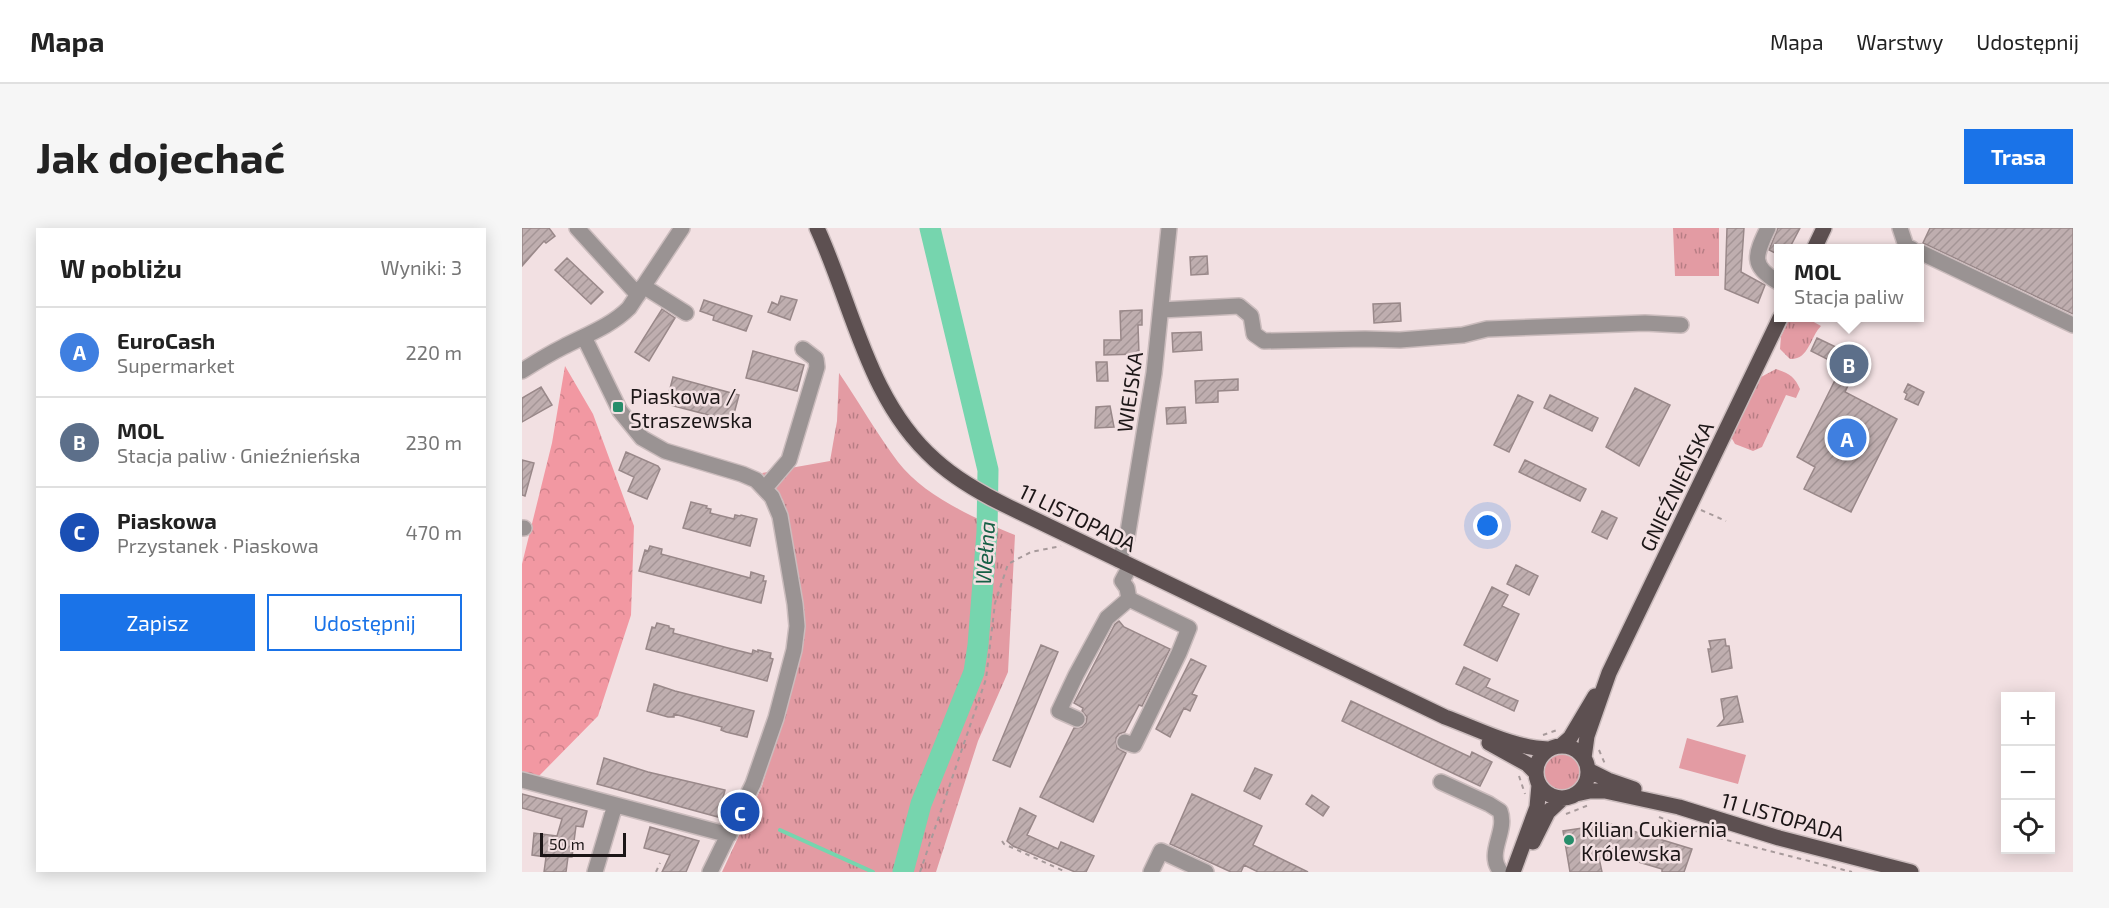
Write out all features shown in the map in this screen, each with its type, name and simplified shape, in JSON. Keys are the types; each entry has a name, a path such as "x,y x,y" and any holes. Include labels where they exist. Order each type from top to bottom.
{"main road":[{"name":"11 LISTOPADA","path":"817,228 876,379 890,404 934,460 972,489 1445,717 1518,745 1535,749 1555,747"},
{"path":"1816,244 1824,228"},
{"name":"GNIEŹNIEŃSKA","path":"1555,747 1570,738 1609,673 1778,322"},
{"name":"GNIEŹNIEŃSKA","path":"1586,764 1587,736 1609,673"},
{"name":"11 LISTOPADA","path":"1445,717 1527,764 1537,779"},
{"path":"1555,747 1575,749 1586,764 1585,784 1553,806 1555,814 1515,869 1537,807 1539,759 1555,747"},
{"name":"11 LISTOPADA","path":"1586,764 1608,780 1679,807 1779,838 1911,872"},
{"path":"1537,779 1549,795 1570,796"},
{"name":"11 LISTOPADA","path":"1570,796 1590,791 1608,797 1679,807"}],"street":[{"path":"577,228 640,290 686,313"},
{"path":"522,371 610,324 622,315 682,228"},
{"name":"WIEJSKA","path":"1129,600 1126,588 1117,586 1124,562 1154,373 1169,228"},
{"path":"1768,228 1757,260 1764,274 1774,279"},
{"path":"1900,228 1905,244"},
{"path":"1924,254 2073,325"},
{"path":"1161,310 1239,306 1251,316 1254,334 1264,341 1400,340 1463,335 1487,329 1645,323 1681,325"},
{"path":"584,337 625,420 642,438 665,451 756,480 776,503 780,516 795,604 796,639 785,687 763,757 753,784 710,872"},
{"path":"765,488 789,460 817,367 816,359 803,349"},
{"path":"1077,719 1059,711 1107,618 1129,600 1189,628 1134,745 1125,742"},
{"path":"522,780 729,835"},
{"path":"1441,782 1500,811 1503,825 1495,852 1495,861 1501,872"},
{"path":"595,872 615,805"},
{"path":"1151,872 1161,851 1206,872"}],"path":[{"path":"1691,504 1726,521"},
{"path":"920,872 987,679 995,603 1008,564 1031,552 1066,545"},
{"path":"1535,737 1563,729"},
{"path":"1598,748 1606,766"},
{"path":"1518,772 1526,796"},
{"path":"1596,804 1552,816 1557,813 1608,797"},
{"path":"1653,815 1702,834 1852,872"},
{"path":"1002,841 1004,844 1066,872"},
{"path":"656,872 660,863"}],"green space":[{"path":"1673,228 1719,228 1719,276 1675,276"},
{"path":"1788,322 1814,322 1821,326 1805,352 1796,358 1790,359 1780,349 1781,336"},
{"path":"565,366 593,414 634,526 631,615 598,716 535,780 522,775 522,564 552,443"},
{"path":"1776,369 1794,378 1800,389 1796,398 1786,395 1762,447 1753,451 1735,444 1731,437 1761,377"},
{"path":"839,373 898,462 922,486 984,522 1015,535 1008,672 978,741 936,872 722,872 762,786 801,648 801,609 783,500 762,473 830,461 837,421"},
{"path":"1687,738 1746,755 1738,784 1679,768"},
{"path":"1562,753 1576,758 1581,772 1576,786 1562,791 1548,786 1543,772 1548,758"}],"building":[{"path":"522,228 549,228 555,236 546,243 544,241 522,266"},
{"path":"1727,228 1744,228 1741,272 1765,285 1758,303 1725,289"},
{"path":"1778,228 1800,228 1792,244 1774,244 1774,252 1769,250"},
{"path":"1930,228 2073,228 2073,314 1923,243"},
{"path":"1207,256 1208,274 1191,275 1190,257"},
{"path":"567,258 603,292 591,304 555,270"},
{"path":"781,296 797,300 790,320 768,312 772,302 778,305"},
{"path":"704,300 752,316 746,331 713,320 714,316 700,311"},
{"path":"1400,303 1401,321 1374,323 1373,304"},
{"path":"662,309 675,318 649,361 635,352"},
{"path":"1142,310 1142,325 1138,325 1139,354 1104,355 1104,340 1121,340 1120,311"},
{"path":"1201,332 1202,350 1173,352 1172,333"},
{"path":"1817,338 1846,352 1847,349 1862,356 1845,392 1897,419 1851,512 1804,489 1815,467 1797,457 1839,372 1837,370 1839,365 1811,351"},
{"path":"753,351 804,365 797,391 746,378"},
{"path":"1096,362 1107,362 1108,381 1097,381"},
{"path":"673,377 739,395 732,421 666,404"},
{"path":"1238,379 1238,390 1218,391 1218,402 1196,403 1195,381"},
{"path":"1908,384 1924,392 1918,405 1905,399 1907,394 1904,392"},
{"path":"541,387 552,405 522,422 522,398"},
{"path":"1635,388 1670,405 1639,466 1606,447"},
{"path":"1518,395 1533,402 1509,452 1494,445"},
{"path":"1550,395 1598,418 1592,431 1544,408"},
{"path":"1110,406 1114,427 1095,428 1096,407"},
{"path":"1185,407 1186,423 1167,424 1166,408"},
{"path":"626,452 660,469 647,499 628,491 634,477 619,470"},
{"path":"522,460 534,463 525,496 522,495"},
{"path":"1525,460 1586,489 1580,501 1519,472"},
{"path":"691,502 707,506 706,508 711,509 710,513 734,519 735,515 741,515 757,519 750,546 683,528"},
{"path":"1602,511 1617,518 1607,539 1592,532"},
{"path":"650,546 662,549 661,554 750,578 751,572 764,576 763,581 766,581 761,603 639,571 645,550 648,551"},
{"path":"1516,565 1538,576 1529,595 1507,584"},
{"path":"1492,587 1508,595 1502,606 1519,614 1497,661 1464,645"},
{"path":"1119,621 1124,627 1170,649 1142,706 1139,705 1125,732 1116,738 1117,748 1126,753 1093,822 1040,797 1074,728 1082,727 1086,723 1087,717 1082,711 1083,708 1074,703 1115,624"},
{"path":"657,623 674,629 673,633 728,648 752,654 753,650 771,653 770,658 773,659 767,681 646,649 652,627 655,628"},
{"path":"1725,639 1726,646 1729,646 1732,668 1712,672 1709,641"},
{"path":"1041,645 1058,652 1010,767 993,760"},
{"path":"1191,659 1206,666 1192,694 1197,696 1190,711 1184,708 1170,737 1156,729"},
{"path":"1464,667 1490,679 1486,687 1518,701 1514,711 1456,684"},
{"path":"654,684 754,711 747,737 721,730 722,727 674,714 674,717 668,717 647,711"},
{"path":"1737,696 1743,722 1718,726 1724,719 1721,699"},
{"path":"1351,701 1470,757 1472,752 1492,762 1480,786 1342,721"},
{"path":"604,758 648,772 725,790 718,817 597,784"},
{"path":"1255,768 1272,775 1260,799 1244,791"},
{"path":"522,794 587,811 583,827 576,826 572,857 568,857 566,872 544,872 546,857 532,855 534,833 557,836 562,819 522,808"},
{"path":"1192,794 1262,826 1253,845 1308,872 1258,872 1244,865 1241,872 1231,872 1170,844"},
{"path":"1312,795 1329,807 1323,816 1306,804"},
{"path":"1020,808 1036,816 1027,835 1058,849 1061,842 1094,856 1086,872 1075,872 1013,846 1007,841"},
{"path":"1610,824 1692,849 1684,872 1662,872 1662,869 1615,855 1599,858 1602,872 1570,872 1563,831"},
{"path":"650,827 699,841 686,872 662,872 670,855 644,848"}],"waterway":[{"name":"Wełna","path":"903,872 921,804 974,672 987,532 988,470 930,228"},
{"path":"780,830 873,872"}],"place":[{"name":"MOL","path":"1849,364"},
{"name":"Piaskowa / Straszewska","path":"618,407"},
{"name":"EuroCash","path":"1847,438"},
{"name":"Piaskowa","path":"740,812"},
{"name":"Kilian Cukiernia Królewska","path":"1569,840"}]}
